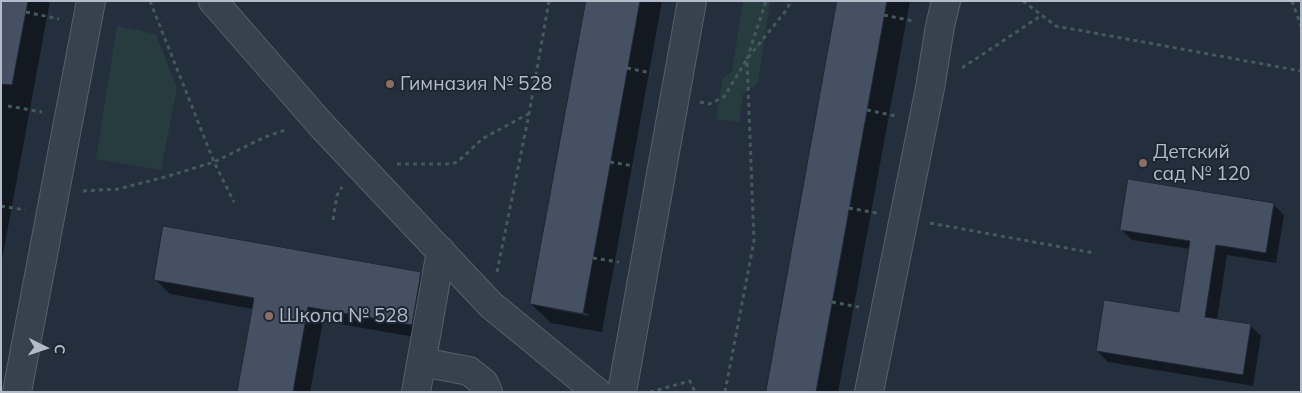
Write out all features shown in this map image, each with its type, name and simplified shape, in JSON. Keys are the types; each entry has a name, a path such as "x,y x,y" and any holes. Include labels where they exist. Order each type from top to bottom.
{"lane":[{"path":"213,1 323,127 491,305 596,392"},
{"path":"622,392 692,1"},
{"path":"869,392 946,1"},
{"path":"16,392 89,13"},
{"path":"416,392 441,251"},
{"path":"422,362 469,371 484,383 488,392"}],"path":[{"path":"150,1 214,162 234,202"},
{"path":"491,305 529,114 549,1"},
{"path":"725,392 754,240 747,59 766,1"},
{"path":"675,98 709,104 724,97 747,59 788,8 790,1"},
{"path":"1023,1 1056,26 1301,71"},
{"path":"1292,1 1301,26"},
{"path":"26,12 89,13"},
{"path":"930,88 1042,15"},
{"path":"8,106 69,118"},
{"path":"359,164 455,163 482,140 529,114"},
{"path":"55,192 118,189 214,162 265,137 296,126 323,127"},
{"path":"904,218 1094,254"},
{"path":"649,392 690,381 695,392"}],"green space":[{"path":"743,1 770,1 758,83 743,94 739,122 716,119 723,78 732,71"},
{"path":"117,26 156,34 177,88 161,170 96,159"}],"building":[{"path":"1,1 28,1 12,85 1,84"},
{"path":"586,1 640,1 583,314 530,304"},
{"path":"837,1 887,1 816,392 766,392"},
{"path":"1128,179 1274,203 1266,253 1216,245 1205,317 1251,324 1243,375 1096,351 1104,300 1179,312 1190,241 1120,230"},
{"path":"163,226 421,272 412,325 308,307 293,392 237,392 254,298 154,280"}],"place":[{"name":"Гимназия № 528","path":"390,84"},
{"name":"Детский сад № 120","path":"1143,163"},
{"name":"Школа № 528","path":"269,316"}]}
